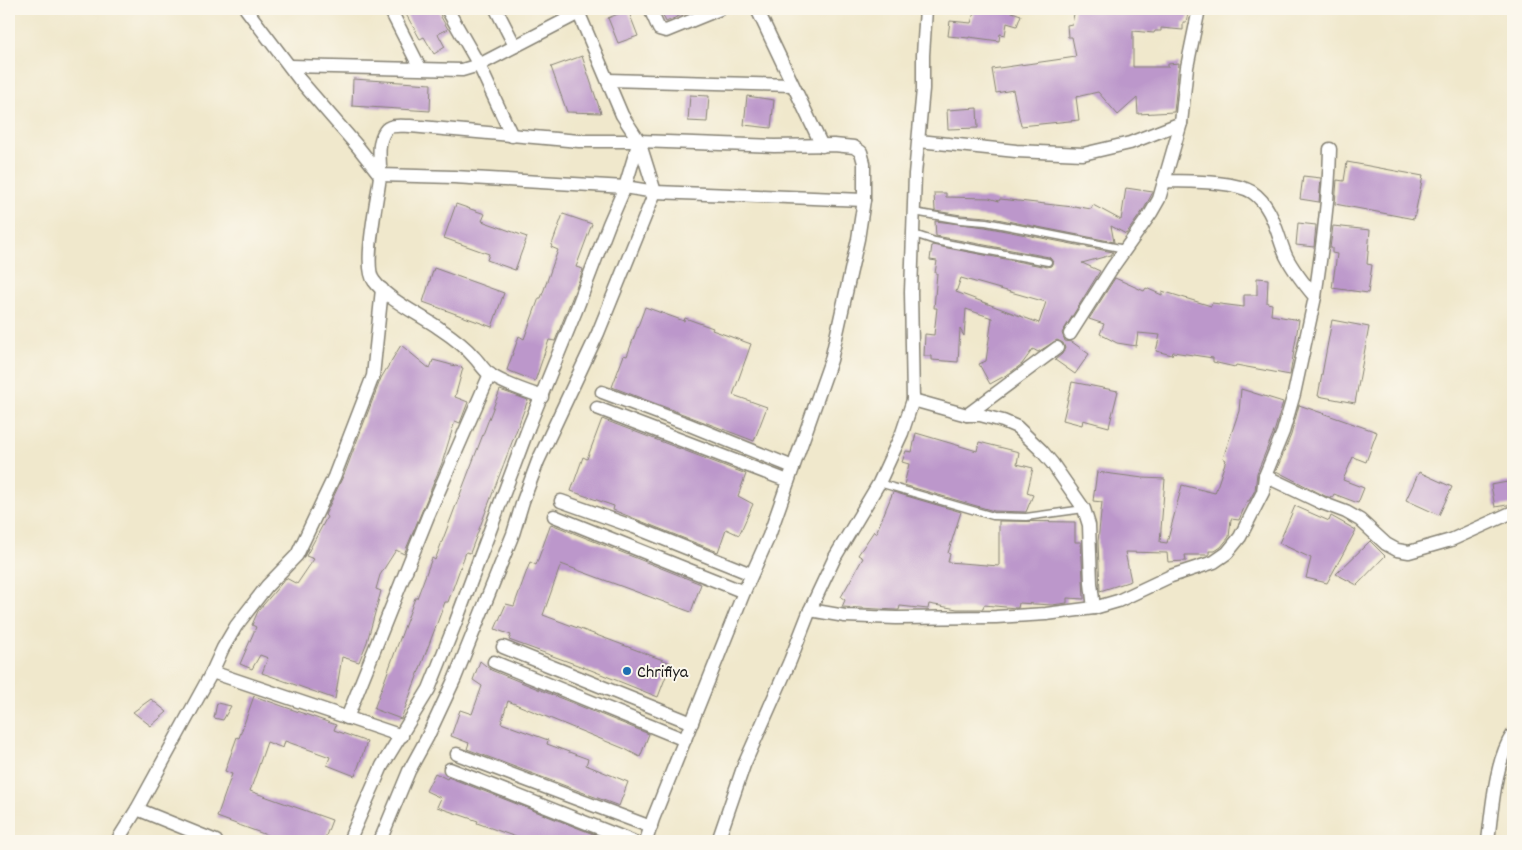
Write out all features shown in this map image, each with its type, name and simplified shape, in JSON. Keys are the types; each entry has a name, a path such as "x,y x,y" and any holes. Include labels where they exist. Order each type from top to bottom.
{"street":[{"path":"390,9 420,68"},
{"path":"447,9 479,65 512,136"},
{"path":"496,9 515,46"},
{"path":"650,9 659,29 666,31 702,12 720,9"},
{"path":"757,9 822,146"},
{"path":"718,841 744,765 790,661 810,610 835,557 879,483 902,433 913,400 911,292 915,174 919,141 926,9"},
{"path":"1070,334 1159,199 1181,123 1187,67 1199,9"},
{"path":"249,10 290,66 380,175 454,176 625,187 655,192 864,200"},
{"path":"290,66 462,70 479,65 578,11 622,115 639,141 655,192 598,333 538,462 513,534 455,678 409,772 380,841"},
{"path":"608,80 792,85"},
{"path":"919,141 1016,151 1083,154 1130,144 1181,123"},
{"path":"542,397 490,374 460,344 382,290 372,280 370,269 372,227 380,175 380,148 384,131 389,127 410,126 579,141 854,147 861,152 864,163 864,200 858,239 831,360 769,536 751,574 646,841"},
{"path":"349,841 382,766 429,689 522,444 625,187 639,141"},
{"path":"810,610 845,616 896,618 996,617 1046,614 1094,608 1118,601 1171,576 1214,562 1227,553 1240,537 1263,492 1266,476 1284,432 1294,394 1315,297 1326,218 1330,149"},
{"path":"1164,181 1210,183 1237,187 1252,192 1271,215 1286,257 1305,286 1315,297"},
{"path":"116,841 137,809 236,626 267,586 297,555 334,478 373,376 382,290"},
{"path":"967,415 1057,348"},
{"path":"347,718 428,516 490,374"},
{"path":"602,392 793,467"},
{"path":"913,400 967,415 980,415 1017,427 1028,436 1052,463 1084,509 1089,525 1094,608"},
{"path":"597,408 788,481"},
{"path":"681,440 687,424"},
{"path":"1266,476 1322,503 1346,512 1360,520 1386,544 1397,550 1409,552 1451,540 1513,512"},
{"path":"561,501 634,527 751,574"},
{"path":"554,516 744,592"},
{"path":"628,545 634,527"},
{"path":"503,646 692,723"},
{"path":"494,662 685,740"},
{"path":"212,672 402,736"},
{"path":"575,696 582,678"},
{"path":"1488,841 1499,769 1503,754 1513,734"},
{"path":"457,754 651,827"},
{"path":"450,769 632,841"},
{"path":"527,800 534,782"},
{"path":"137,809 216,841"}],"lane":[{"path":"914,212 960,220 986,222 1125,249"},
{"path":"914,234 935,241 1048,262"},
{"path":"879,483 993,516 1026,517 1084,509"}],"building":[{"path":"403,9 439,9 448,29 438,34 445,47 434,54 424,37 420,39"},
{"path":"660,9 694,9 666,22"},
{"path":"975,9 1003,9 1021,15 1017,26 1007,23 1005,35 1000,34 999,41 948,36 950,21 971,23"},
{"path":"1075,9 1189,9 1186,22 1183,22 1183,30 1161,28 1161,31 1155,31 1154,33 1133,31 1133,67 1168,67 1168,64 1179,63 1174,112 1138,114 1137,98 1118,115 1098,92 1076,97 1079,120 1021,126 1013,90 996,93 992,69 1076,57 1072,37 1068,37 1067,25 1072,24"},
{"path":"628,10 638,36 618,43 608,18"},
{"path":"582,56 601,113 567,112 551,67"},
{"path":"353,79 431,84 430,111 352,106"},
{"path":"690,95 709,96 707,122 688,121"},
{"path":"747,96 774,100 771,128 744,125"},
{"path":"977,108 978,128 948,129 947,110"},
{"path":"1347,162 1423,176 1414,219 1335,204 1337,180 1344,181"},
{"path":"1303,176 1321,178 1319,202 1300,199"},
{"path":"1126,188 1153,192 1144,209 1126,234 1111,226 1114,242 987,217 935,211 934,193 946,193 946,197 989,198 999,201 1000,199 1091,209 1093,205 1121,220"},
{"path":"456,204 485,214 482,221 527,237 515,270 487,260 489,254 444,238"},
{"path":"563,214 592,224 576,267 583,269 580,278 555,341 549,340 535,381 507,370 519,336 524,339 539,298 541,298 558,250 551,247"},
{"path":"935,221 985,227 1113,252 1111,255 1082,263 1100,271 1062,333 1065,341 1072,342 1089,354 1075,374 1055,360 1062,354 1065,348 1063,343 1057,340 1038,352 1033,349 1022,364 990,384 979,364 986,361 992,318 966,309 964,336 960,329 958,362 932,360 932,356 924,356 925,334 934,335 937,308 934,308 937,261 930,260 932,245 1047,267 1051,266 1053,262 1049,257 936,236","holes":["961,278 1046,302 1039,323 956,292"]},
{"path":"1298,223 1316,225 1314,247 1296,245"},
{"path":"1333,226 1370,230 1367,264 1372,265 1368,293 1332,288 1337,254 1332,253 1332,248 1330,248"},
{"path":"434,268 504,293 492,327 423,302"},
{"path":"1115,278 1144,291 1146,288 1162,295 1162,291 1211,306 1212,303 1244,307 1244,295 1257,295 1257,278 1268,279 1267,303 1272,304 1271,315 1299,320 1290,375 1236,365 1235,367 1213,362 1213,358 1173,352 1172,355 1156,351 1160,335 1138,333 1136,346 1117,343 1100,334 1104,324 1089,319"},
{"path":"645,307 684,321 685,318 751,344 733,395 767,407 754,441 612,387 624,355 627,356"},
{"path":"1332,320 1369,327 1355,403 1318,396"},
{"path":"401,345 430,369 433,360 463,368 455,397 468,402 460,423 455,421 442,463 404,554 396,550 380,575 376,589 381,591 367,642 359,662 342,657 335,699 262,673 268,658 260,655 252,669 240,664 256,627 252,625 258,611 286,578 297,584 314,559 306,556 327,517 325,515 345,472 381,378"},
{"path":"1072,382 1118,391 1109,427 1083,420 1082,425 1063,420"},
{"path":"1241,389 1283,402 1275,429 1257,473 1255,490 1249,501 1247,501 1239,520 1231,519 1229,537 1221,547 1215,551 1209,551 1209,555 1185,555 1186,561 1168,562 1167,553 1125,552 1131,581 1100,591 1098,542 1102,502 1093,501 1097,472 1165,479 1160,542 1167,543 1182,485 1215,493 1226,460 1223,458 1239,411"},
{"path":"500,390 528,400 470,553 466,552 448,602 445,602 401,719 374,709 415,598 417,598 432,558 435,560"},
{"path":"1299,405 1377,432 1366,462 1353,457 1343,480 1364,488 1358,503 1334,494 1332,498 1325,496 1276,471 1291,435"},
{"path":"602,419 746,474 738,496 753,504 739,535 726,529 718,552 613,510 614,506 571,491 583,457 587,459"},
{"path":"916,433 977,451 979,442 1019,452 1017,464 1033,468 1027,493 1033,495 1026,512 994,511 904,485 909,464 902,462 906,451 912,452"},
{"path":"1419,472 1452,487 1439,515 1406,500"},
{"path":"1513,481 1513,504 1495,507 1491,485"},
{"path":"893,492 961,512 948,553 950,554 948,562 999,566 999,521 1075,522 1075,542 1081,542 1084,599 1067,598 1067,603 1052,605 1019,603 1018,608 984,605 983,609 957,609 929,604 928,609 900,606 899,610 842,607 845,600 841,597 863,558 858,555 874,531 876,533"},
{"path":"1295,506 1329,521 1331,516 1356,530 1327,583 1306,578 1311,558 1279,543"},
{"path":"551,524 701,584 691,612 561,564 543,615 671,663 658,697 509,640 511,635 495,629 506,604 514,606 530,562 536,565"},
{"path":"1370,541 1385,556 1357,585 1336,574"},
{"path":"480,661 491,670 649,734 640,757 625,749 508,701 501,723 548,740 547,744 588,759 586,765 628,782 619,806 467,749 469,743 451,736 460,710 472,714 482,686 473,680"},
{"path":"254,696 336,725 334,730 367,742 355,776 327,765 330,757 285,741 283,748 267,742 250,791 332,820 324,841 283,841 217,817 232,774 225,771"},
{"path":"151,699 167,712 151,726 133,712"},
{"path":"217,703 231,706 223,720 214,718"},
{"path":"435,773 611,841 527,841 477,823 478,821 437,807 441,798 426,791"}],"place":[{"name":"Chrifiya","path":"627,671"}]}
